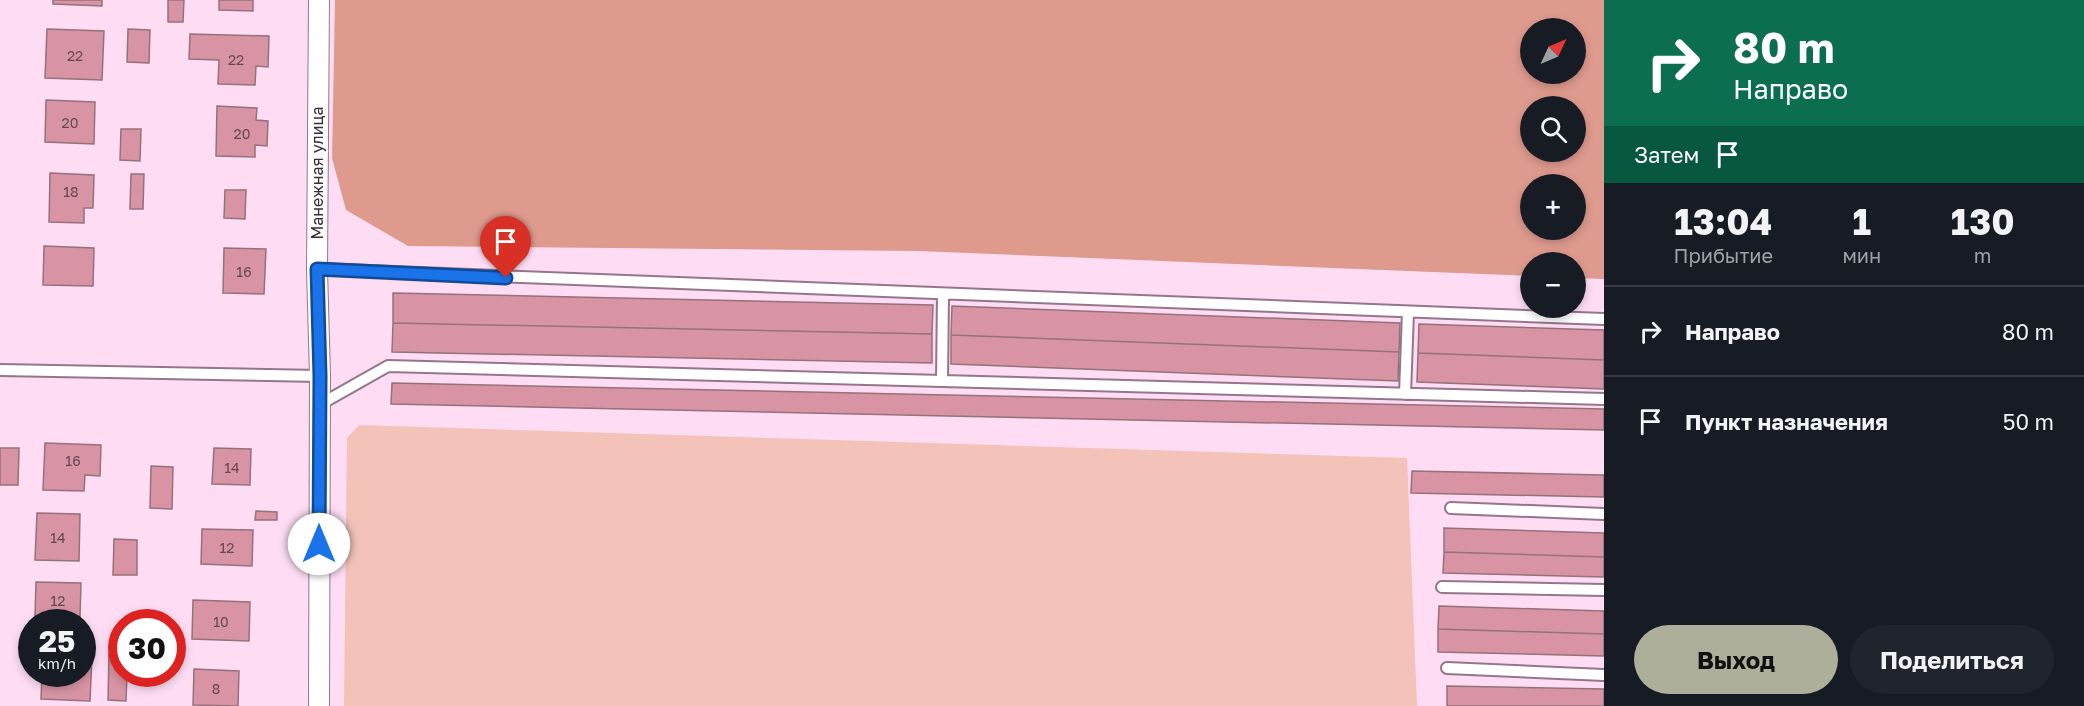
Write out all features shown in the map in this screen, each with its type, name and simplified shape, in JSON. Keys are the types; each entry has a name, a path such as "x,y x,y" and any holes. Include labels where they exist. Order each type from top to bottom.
{"street":[{"name":"Манежная улица","path":"319,0 317,269 320,376 319,706"}],"lane":[{"path":"317,269 1604,319"},
{"path":"942,381 943,294"},
{"path":"1405,394 1408,312"},
{"path":"319,405 388,366 1604,399"},
{"path":"0,370 320,376"},
{"path":"1451,508 1604,514"},
{"path":"1442,587 1604,590"},
{"path":"1447,668 1604,675"}],"shaded area":[{"path":"335,0 1604,0 1604,279 1586,278 1586,252 1520,252 1520,276 917,251 408,246 346,210 332,158"},
{"path":"359,425 1407,458 1417,706 344,706 347,438"}],"building":[{"path":"53,0 102,0 102,6 53,4"},
{"path":"168,0 184,0 183,22 168,22"},
{"path":"219,0 253,0 253,11 219,10"},
{"path":"47,29 104,31 102,80 45,78"},
{"path":"128,29 150,30 149,63 127,62"},
{"path":"190,34 269,36 268,67 256,66 255,85 218,84 219,60 189,59"},
{"path":"46,100 95,102 94,144 45,142"},
{"path":"217,106 257,108 256,120 268,121 267,146 255,145 255,157 216,156"},
{"path":"121,129 141,129 140,161 120,160"},
{"path":"50,173 94,175 93,208 84,208 84,223 49,222"},
{"path":"131,174 144,174 143,209 130,209"},
{"path":"225,190 246,190 245,219 224,218"},
{"path":"44,246 94,248 93,286 43,285"},
{"path":"224,248 266,249 264,294 223,293"},
{"path":"393,293 933,305 932,334 393,323"},
{"path":"952,306 1400,323 1399,352 951,335"},
{"path":"393,323 932,334 932,363 392,352"},
{"path":"1419,324 1604,330 1604,360 1418,353"},
{"path":"951,335 1399,352 1398,381 951,364"},
{"path":"1418,353 1604,360 1604,389 1417,382"},
{"path":"392,383 1604,409 1604,430 391,404"},
{"path":"45,443 101,445 100,476 85,475 84,491 43,490"},
{"path":"0,448 19,448 18,485 0,485"},
{"path":"214,448 251,449 250,485 212,484"},
{"path":"151,466 173,467 172,509 150,508"},
{"path":"1412,471 1604,475 1604,497 1411,493"},
{"path":"256,511 277,512 277,520 255,520"},
{"path":"37,513 80,514 79,561 35,560"},
{"path":"1444,528 1604,533 1604,557 1444,552"},
{"path":"202,529 253,530 252,566 201,564"},
{"path":"114,539 137,540 137,575 113,575"},
{"path":"1444,552 1604,557 1604,577 1443,573"},
{"path":"36,582 81,583 80,609 35,609"},
{"path":"193,600 250,602 249,641 192,639"},
{"path":"1439,606 1604,611 1604,634 1438,629"},
{"path":"1438,629 1604,634 1604,656 1438,652"},
{"path":"194,669 239,671 238,706 193,705"},
{"path":"1447,686 1604,689 1604,706 1447,706"},
{"path":"41,687 91,687 90,701 41,699"},
{"path":"108,687 127,687 126,701 108,700"}],"route":[{"path":"319,544 320,376 317,269 506,278"}]}
